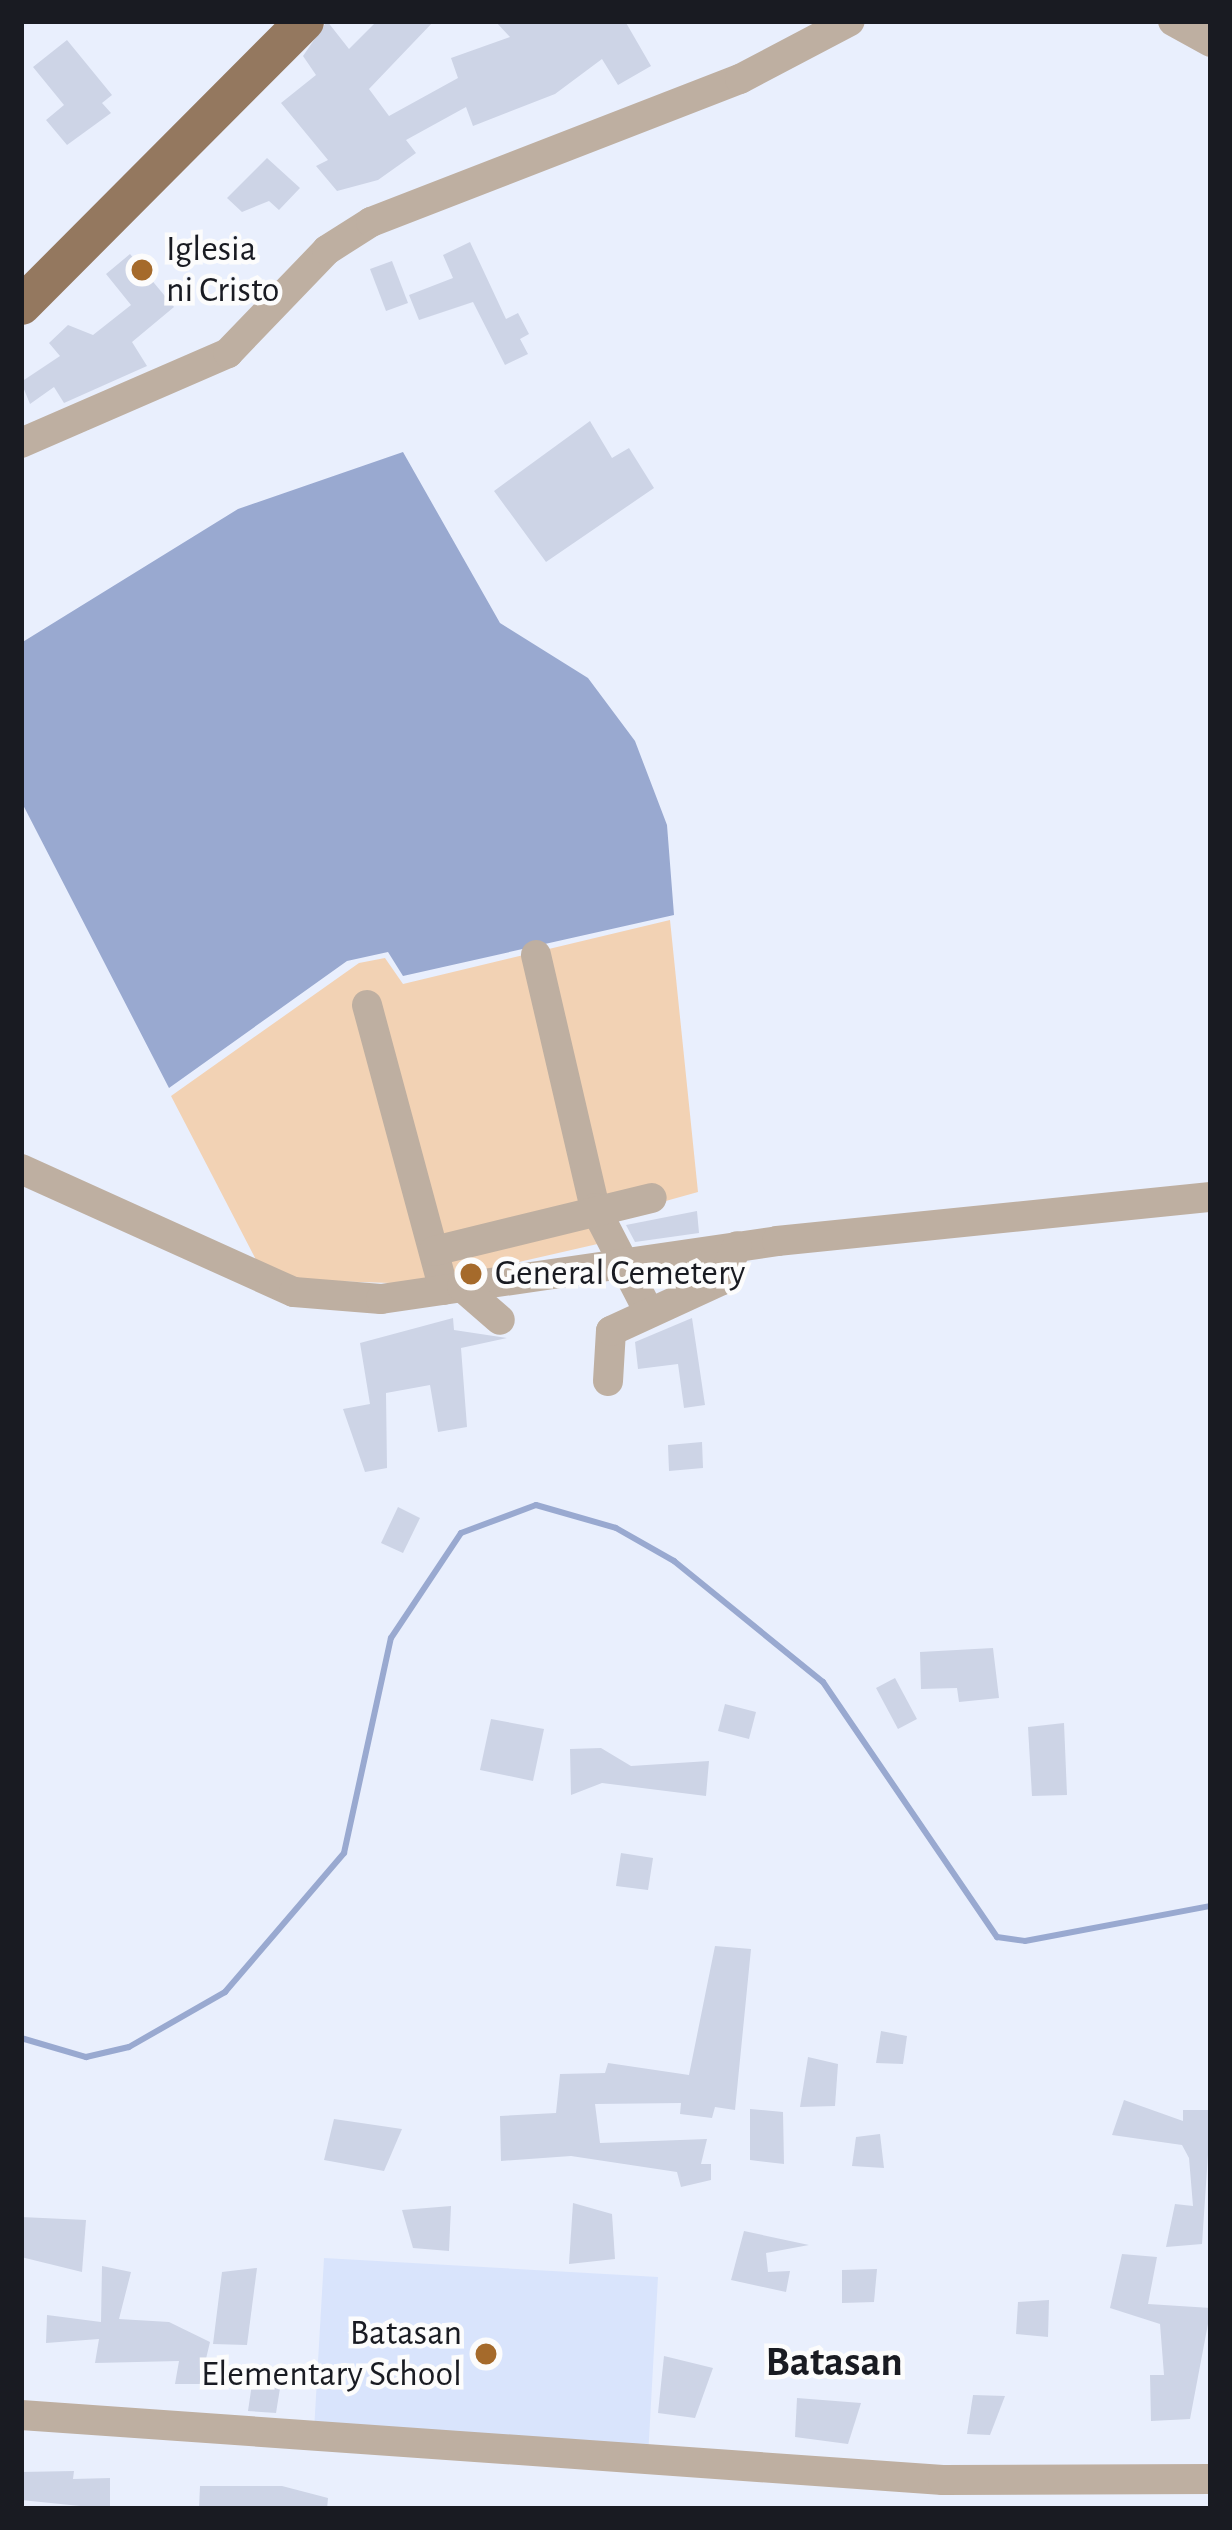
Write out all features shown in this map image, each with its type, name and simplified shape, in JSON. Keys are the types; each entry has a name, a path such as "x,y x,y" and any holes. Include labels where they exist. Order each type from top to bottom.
{"main road":[{"path":"21,305 304,21"}],"street":[{"path":"21,443 228,353 327,250 371,221 740,79 850,21"},
{"path":"1173,21 1211,42"},
{"path":"536,955 595,1208 649,1312"},
{"path":"368,1005 434,1251 453,1289 500,1320"},
{"path":"21,1169 294,1292 453,1289 737,1246 1211,1197"},
{"path":"434,1251 595,1208 652,1198"},
{"path":"608,1381 611,1331 722,1280 737,1246"},
{"path":"21,2415 943,2480 1211,2480"}],"shaded area":[{"path":"670,920 698,1192 612,1216 615,1240 423,1284 266,1279 171,1096 359,963 385,958 403,984"},
{"name":"Batasan Elementary School","path":"324,2258 658,2277 648,2457 314,2431"}],"water":[{"path":"403,452 500,623 588,678 635,741 667,825 674,915 403,976 388,952 347,961 169,1088 21,801 21,643 238,509"}],"building":[{"path":"327,21 349,49 377,21 434,21 369,89 389,116 458,78 451,58 510,37 495,21 625,21 651,66 618,85 602,59 555,94 473,126 466,107 406,140 416,153 378,180 337,191 316,166 328,160 281,103 316,75 303,56"},
{"path":"67,40 112,95 102,103 111,113 67,145 46,120 64,105 33,67"},
{"path":"267,158 300,188 279,210 269,201 242,212 227,198"},
{"path":"470,242 506,319 518,313 529,334 520,339 528,354 505,365 473,302 419,320 409,295 453,278 443,255"},
{"path":"130,254 174,307 132,342 147,366 64,403 54,387 30,404 21,382 60,356 49,343 68,325 93,335 131,305 106,274"},
{"path":"392,261 408,303 386,311 370,269"},
{"path":"590,421 612,458 629,448 654,488 546,562 494,491"},
{"path":"697,1211 699,1233 635,1242 626,1225"},
{"path":"453,1318 454,1330 507,1338 461,1348 467,1427 438,1432 430,1385 386,1393 387,1468 365,1472 343,1409 370,1404 360,1343"},
{"path":"692,1318 705,1405 684,1408 678,1364 638,1369 635,1342"},
{"path":"702,1442 703,1468 669,1471 668,1445"},
{"path":"398,1507 420,1518 403,1553 381,1543"},
{"path":"993,1648 999,1698 959,1702 957,1688 921,1689 920,1652"},
{"path":"895,1678 917,1719 898,1729 876,1688"},
{"path":"725,1704 756,1712 749,1739 718,1731"},
{"path":"491,1719 544,1729 533,1781 480,1770"},
{"path":"1064,1723 1067,1795 1032,1796 1028,1727"},
{"path":"601,1748 631,1766 709,1761 706,1796 602,1783 571,1795 570,1749"},
{"path":"621,1853 653,1858 648,1890 616,1886"},
{"path":"715,1946 751,1949 735,2110 715,2107 712,2118 680,2114 681,2103 595,2104 600,2143 707,2139 701,2164 711,2164 711,2180 681,2187 677,2172 571,2156 501,2161 500,2116 556,2113 560,2074 605,2073 608,2063 689,2075"},
{"path":"881,2031 907,2036 903,2064 876,2063"},
{"path":"808,2057 838,2064 835,2106 800,2107"},
{"path":"1124,2100 1183,2121 1183,2110 1211,2110 1202,2244 1166,2247 1175,2204 1193,2206 1189,2158 1182,2145 1112,2135"},
{"path":"750,2109 783,2112 784,2164 750,2160"},
{"path":"334,2119 402,2129 384,2171 324,2160"},
{"path":"880,2134 884,2168 852,2166 856,2137"},
{"path":"573,2203 612,2214 615,2259 569,2264"},
{"path":"451,2206 449,2251 413,2248 402,2210"},
{"path":"21,2217 86,2220 82,2272 21,2257"},
{"path":"744,2231 809,2245 766,2253 768,2272 790,2271 786,2292 731,2280"},
{"path":"1122,2254 1157,2257 1148,2304 1211,2308 1190,2419 1151,2421 1150,2375 1164,2375 1160,2324 1110,2308"},
{"path":"102,2266 131,2272 119,2319 169,2322 210,2342 200,2384 175,2384 179,2361 95,2363 99,2339 46,2343 47,2315 101,2322"},
{"path":"257,2268 247,2345 213,2344 222,2272"},
{"path":"877,2269 874,2302 842,2303 842,2270"},
{"path":"1049,2300 1048,2337 1016,2334 1018,2302"},
{"path":"664,2356 713,2368 695,2418 658,2413"},
{"path":"282,2376 276,2413 248,2411 253,2377"},
{"path":"973,2395 1005,2396 990,2435 967,2434"},
{"path":"797,2398 861,2403 848,2444 795,2437"},
{"path":"74,2471 73,2479 110,2478 110,2509 21,2500 21,2472"},
{"path":"200,2486 282,2486 328,2498 327,2509 199,2509"}],"waterway":[{"path":"21,2038 86,2057 129,2047 225,1992 344,1853 391,1638 461,1533 536,1505 616,1528 674,1561 823,1682 997,1937 1025,1941 1211,1906"}],"place":[{"name":"Iglesia ni Cristo","path":"142,270"},
{"name":"General Cemetery","path":"471,1274"},
{"name":"Batasan Elementary School","path":"486,2354"}],"district":[{"name":"Batasan","path":"834,2362"}]}
